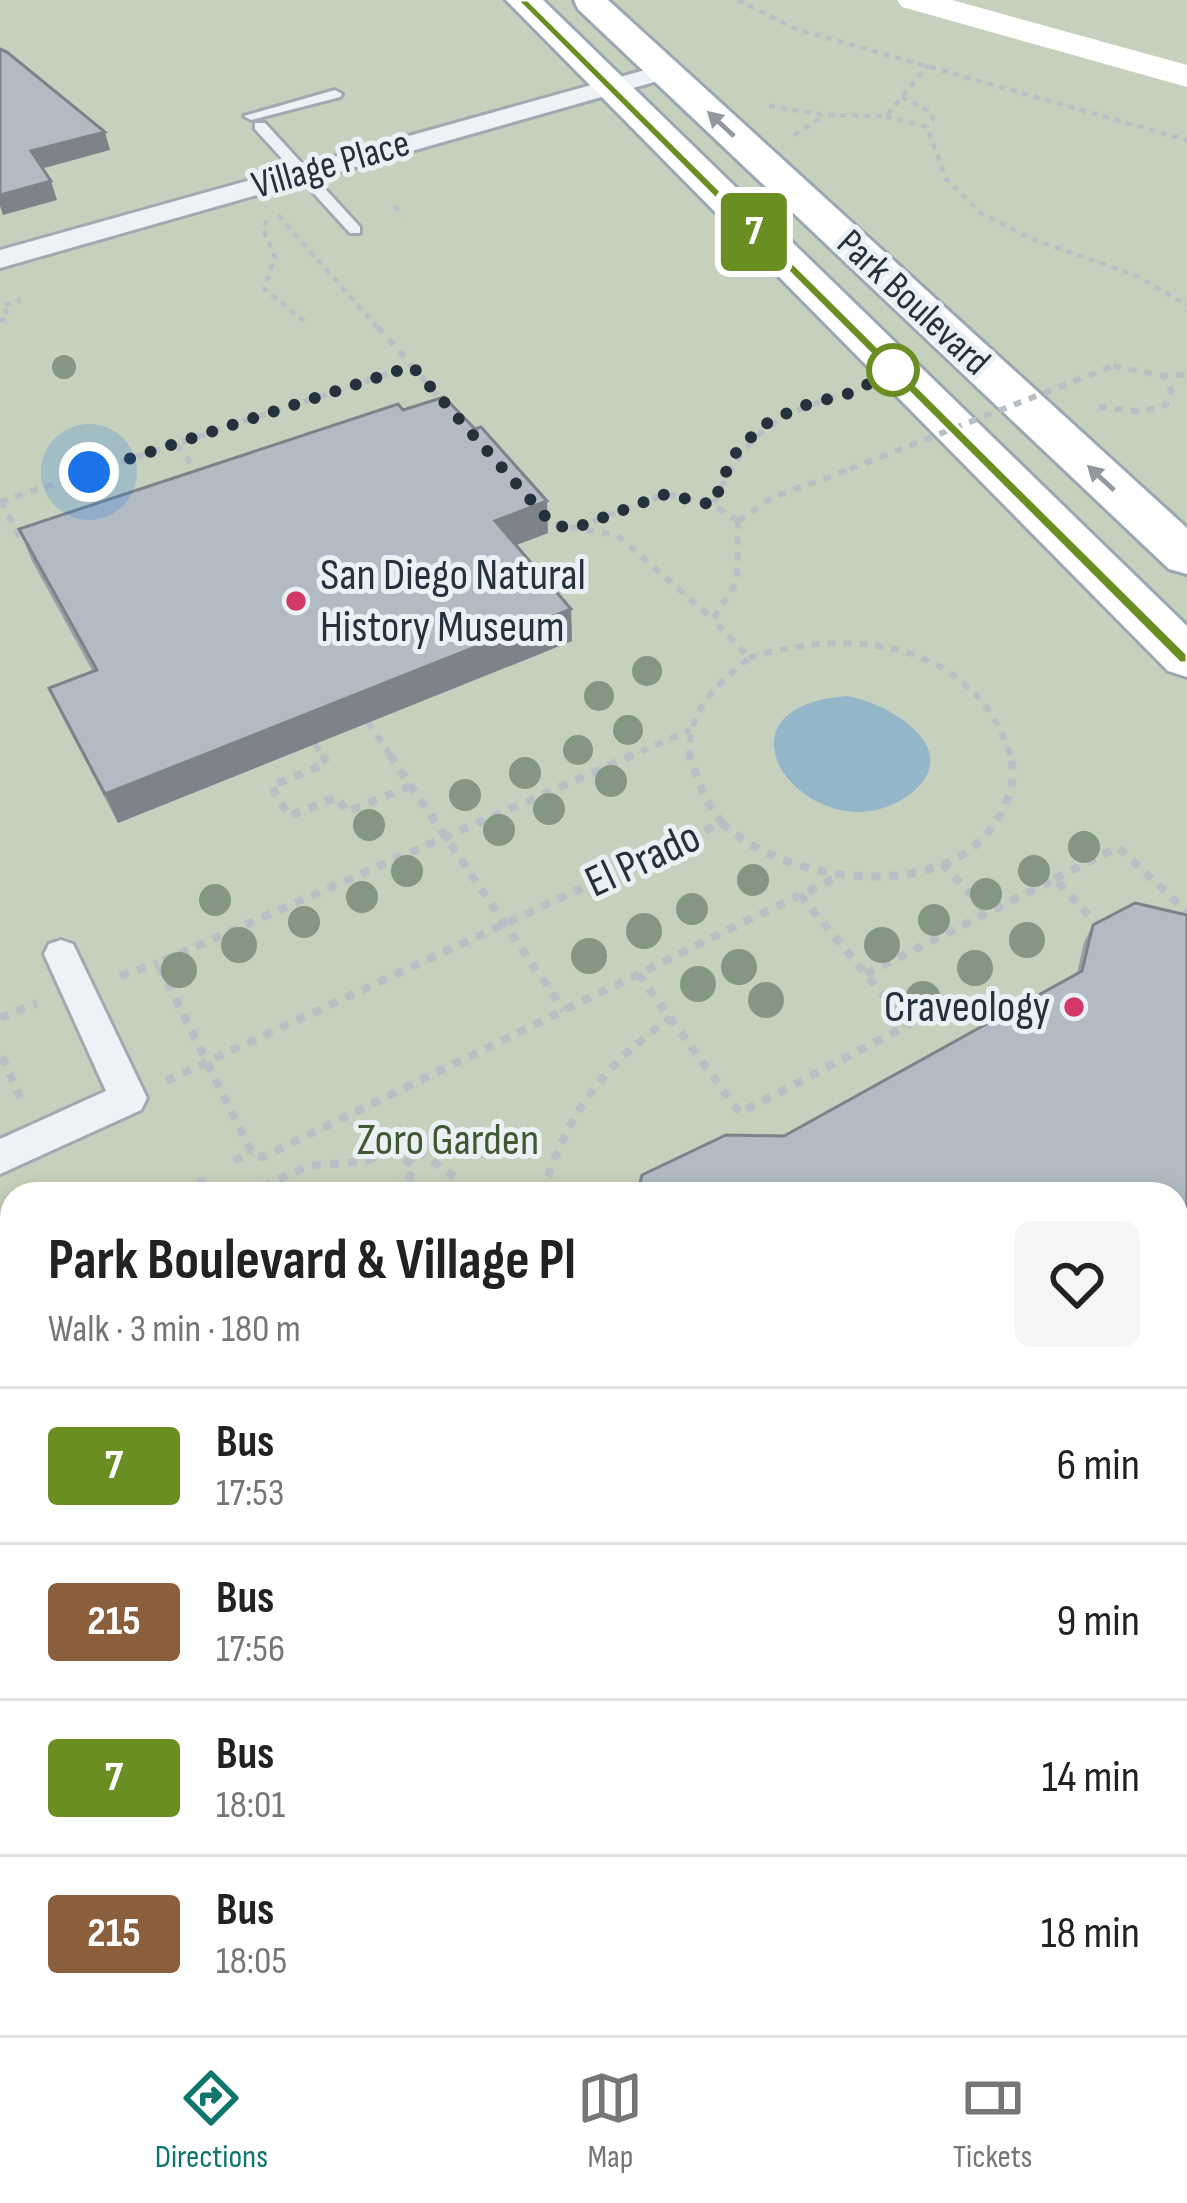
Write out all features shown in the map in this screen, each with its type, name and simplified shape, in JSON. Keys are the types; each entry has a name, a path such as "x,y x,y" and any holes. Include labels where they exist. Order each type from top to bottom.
{"main road":[{"name":"Park Boulevard","path":"524,0 1187,658"},
{"name":"Park Boulevard","path":"587,0 1187,557"},
{"path":"914,0 1187,76"}],"street":[{"name":"Village Place","path":"3,270 304,173 662,72"},
{"path":"0,1157 128,1099 62,954"}],"lane":[{"path":"335,94 255,121 355,230"}],"path":[{"path":"738,0 796,29 1187,140"},
{"path":"886,116 928,65"},
{"path":"902,97 931,112 933,119 927,127"},
{"path":"751,103 824,116 886,116 927,127 936,140 946,178 980,213 1044,243 1134,274 1187,305"},
{"path":"395,206 402,216"},
{"path":"275,207 459,419"},
{"path":"269,216 263,229 275,257 264,289 308,324"},
{"path":"0,321 8,317 3,305 19,301 3,270"},
{"path":"42,535 22,542 1,501 412,366"},
{"path":"738,521 771,498 1112,366 1164,376 1187,374"},
{"path":"1087,405 1141,412 1166,405 1171,390 1164,376"},
{"path":"713,505 732,457 762,426 799,407 854,392 840,378"},
{"path":"176,444 204,480 184,487"},
{"path":"572,529 666,494 713,505 738,521"},
{"path":"536,507 552,524 602,529 638,551 749,658"},
{"path":"713,619 737,581 738,521"},
{"path":"722,823 772,858 841,875 883,878 942,863 978,842 1006,808 1014,769 1005,730 979,694 941,666 894,647 860,642 794,643 749,658 714,683 692,716 690,730 158,962 252,1152 263,1156 841,875"},
{"path":"368,722 564,1011"},
{"name":"El Prado","path":"128,1099 722,823 698,793 686,754 690,730"},
{"path":"315,744 327,763 271,786 289,817 337,797 347,812 413,785"},
{"path":"866,974 1118,848 1187,912"},
{"path":"942,863 987,913"},
{"path":"1054,879 1104,931"},
{"path":"1157,907 1162,888"},
{"path":"638,974 740,1113 908,1025 800,896"},
{"path":"546,1182 551,1157 582,1096 632,1042 670,1018"},
{"path":"273,1182 308,1166 366,1161 391,1150 420,1152 456,1178 455,1182"},
{"path":"391,1150 414,1166 407,1182"},
{"path":"233,1161 252,1152"},
{"path":"200,1178 202,1182"}],"green space":[{"name":"Zoro Garden","path":"0,0 1187,0 1187,1182 0,1182"}],"water":[{"path":"847,696 903,720 928,748 930,764 924,780 906,797 871,811 836,809 807,795 785,774 774,750 779,726 802,706"}],"building":[{"path":"0,49 105,132 31,151 51,181 0,195"},
{"name":"San Diego Natural History Museum","path":"444,397 475,429 481,427 547,501 495,521 571,609 105,794 49,688 97,670 19,529 398,404 403,410"},
{"path":"1135,903 1187,915 1187,1182 640,1182 642,1175 726,1135 784,1136 1082,971 1093,925"}],"bus line":[{"name":"7","path":"523,0 1187,658"}],"place":[{"name":"San Diego Natural History Museum","path":"296,601"},
{"name":"Craveology","path":"1074,1007"}],"route":[{"path":"89,472 412,366 552,524 572,529 666,494 713,505 732,457 762,426 799,407 854,392 893,370"}]}
